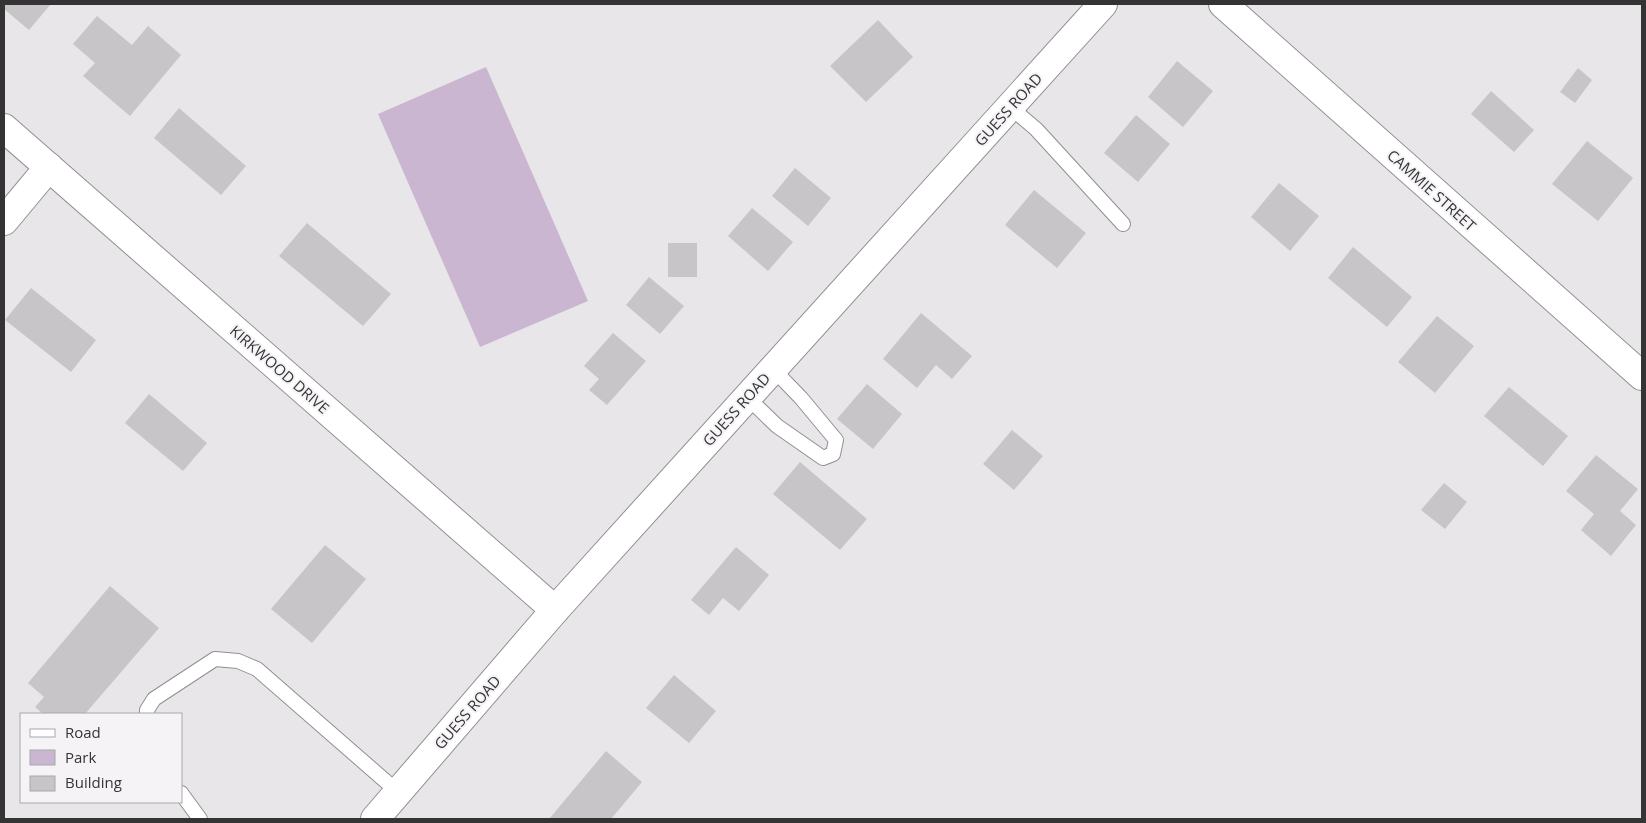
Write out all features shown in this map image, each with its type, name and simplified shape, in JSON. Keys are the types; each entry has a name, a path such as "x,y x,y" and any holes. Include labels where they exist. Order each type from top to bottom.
{"street":[{"name":"GUESS ROAD","path":"375,819 555,610 1103,4"},
{"name":"CAMMIE STREET","path":"1222,4 1642,376"},
{"name":"KIRKWOOD DRIVE","path":"4,128 555,610"},
{"path":"4,221 49,167"}],"lane":[{"path":"1010,107 1036,129 1123,224"},
{"path":"747,397 776,426 823,458 833,454 836,440 801,398 773,369"},
{"path":"147,713 154,699 215,659 238,662 257,669 398,792"},
{"path":"182,794 200,819"}],"green space":[{"path":"486,67 588,301 480,347 378,114"}],"building":[{"path":"4,4 51,4 29,30 4,9"},
{"path":"97,16 132,45 148,26 181,55 130,116 83,76 95,63 73,44"},
{"path":"878,20 913,57 866,102 830,66"},
{"path":"1177,61 1213,91 1183,127 1148,97"},
{"path":"1578,68 1592,80 1575,103 1560,92"},
{"path":"1491,91 1534,130 1514,152 1471,114"},
{"path":"179,108 246,166 221,195 154,138"},
{"path":"1136,115 1170,144 1138,182 1104,153"},
{"path":"1587,141 1633,178 1598,221 1552,184"},
{"path":"795,168 831,198 808,226 772,196"},
{"path":"1279,183 1319,216 1290,251 1251,217"},
{"path":"1034,190 1086,233 1057,268 1005,225"},
{"path":"752,208 793,242 768,271 728,236"},
{"path":"307,223 391,294 363,326 279,256"},
{"path":"668,243 697,243 697,277 668,277"},
{"path":"1353,247 1412,297 1387,327 1328,278"},
{"path":"649,277 684,306 660,334 626,305"},
{"path":"31,288 96,340 71,372 5,320"},
{"path":"921,313 972,356 952,379 936,365 917,388 883,359"},
{"path":"1437,316 1474,346 1435,393 1398,362"},
{"path":"613,333 646,361 607,405 589,390 599,379 584,366"},
{"path":"867,384 902,414 873,449 837,419"},
{"path":"1509,387 1568,436 1543,466 1484,416"},
{"path":"149,394 207,443 183,471 125,423"},
{"path":"1012,430 1043,456 1014,490 983,464"},
{"path":"1596,455 1638,489 1620,511 1636,525 1611,556 1581,530 1594,514 1566,491"},
{"path":"800,462 867,519 840,550 773,494"},
{"path":"1444,483 1467,502 1445,529 1421,510"},
{"path":"325,545 366,579 312,643 271,609"},
{"path":"736,547 769,575 739,611 723,598 709,615 691,600"},
{"path":"110,586 159,628 86,713 42,713 35,707 44,697 28,683"},
{"path":"674,675 716,711 689,743 646,708"},
{"path":"606,751 642,782 611,819 549,819"}]}
